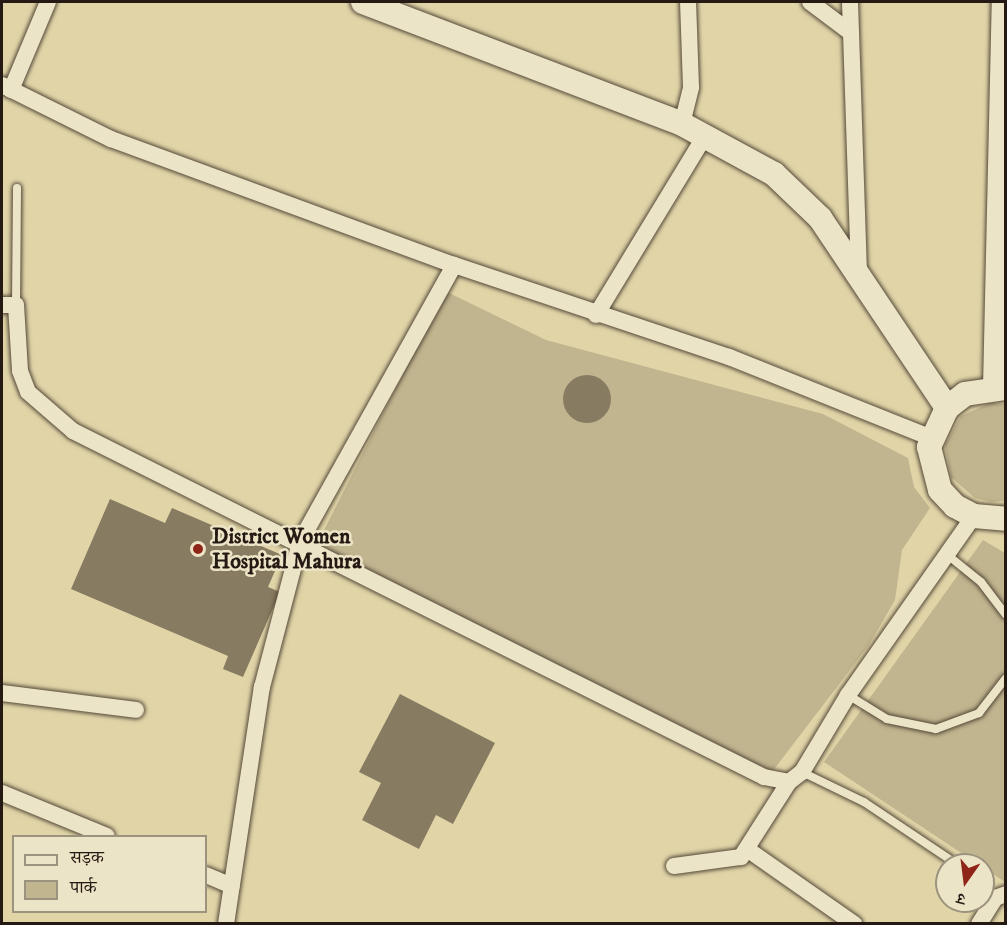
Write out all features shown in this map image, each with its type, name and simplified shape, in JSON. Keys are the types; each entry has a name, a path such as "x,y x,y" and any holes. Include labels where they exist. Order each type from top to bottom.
{"street":[{"path":"48,2 6,88 111,139 454,265 596,315 729,357 932,438"},
{"path":"363,2 682,123 795,189 858,276 947,408"},
{"path":"682,123 691,87 688,2"},
{"path":"810,2 850,32"},
{"path":"850,2 858,276"},
{"path":"674,866 729,861 747,849 848,695 950,557 995,520 940,490 931,469 932,438 947,408 965,394 1000,388 1004,2"},
{"path":"596,315 705,136"},
{"path":"226,924 262,687 300,542 454,265"},
{"path":"9,305 20,371 40,405 73,431 300,542 764,777 795,777"},
{"path":"2,693 136,710"},
{"path":"2,793 102,835"},
{"path":"747,849 848,922"},
{"path":"207,875 232,886"},
{"path":"979,924 995,898 1005,894"}],"lane":[{"path":"9,305 17,188"},
{"path":"950,557 981,582 1005,615"},
{"path":"848,695 887,719 936,729 980,713 1005,678"},
{"path":"795,777 864,802 940,853"}],"green space":[{"path":"445,291 546,340 823,414 908,458 914,487 930,508 902,550 895,600 869,645 772,772 317,544"},
{"path":"990,403 1006,404 1005,501 991,502 975,498 951,477 945,445 961,416"},
{"path":"983,540 1005,553 1005,882 995,875 995,853 961,853 824,762"}],"building":[{"path":"587,375 604,382 611,399 604,416 587,423 570,416 563,399 570,382"},
{"path":"110,499 165,523 172,508 282,555 268,587 280,592 243,677 223,669 228,656 71,589"},
{"path":"400,694 495,743 453,824 436,815 419,849 362,820 381,783 359,772"}],"place":[{"name":"District Women Hospital Mahura","path":"198,549"}]}
